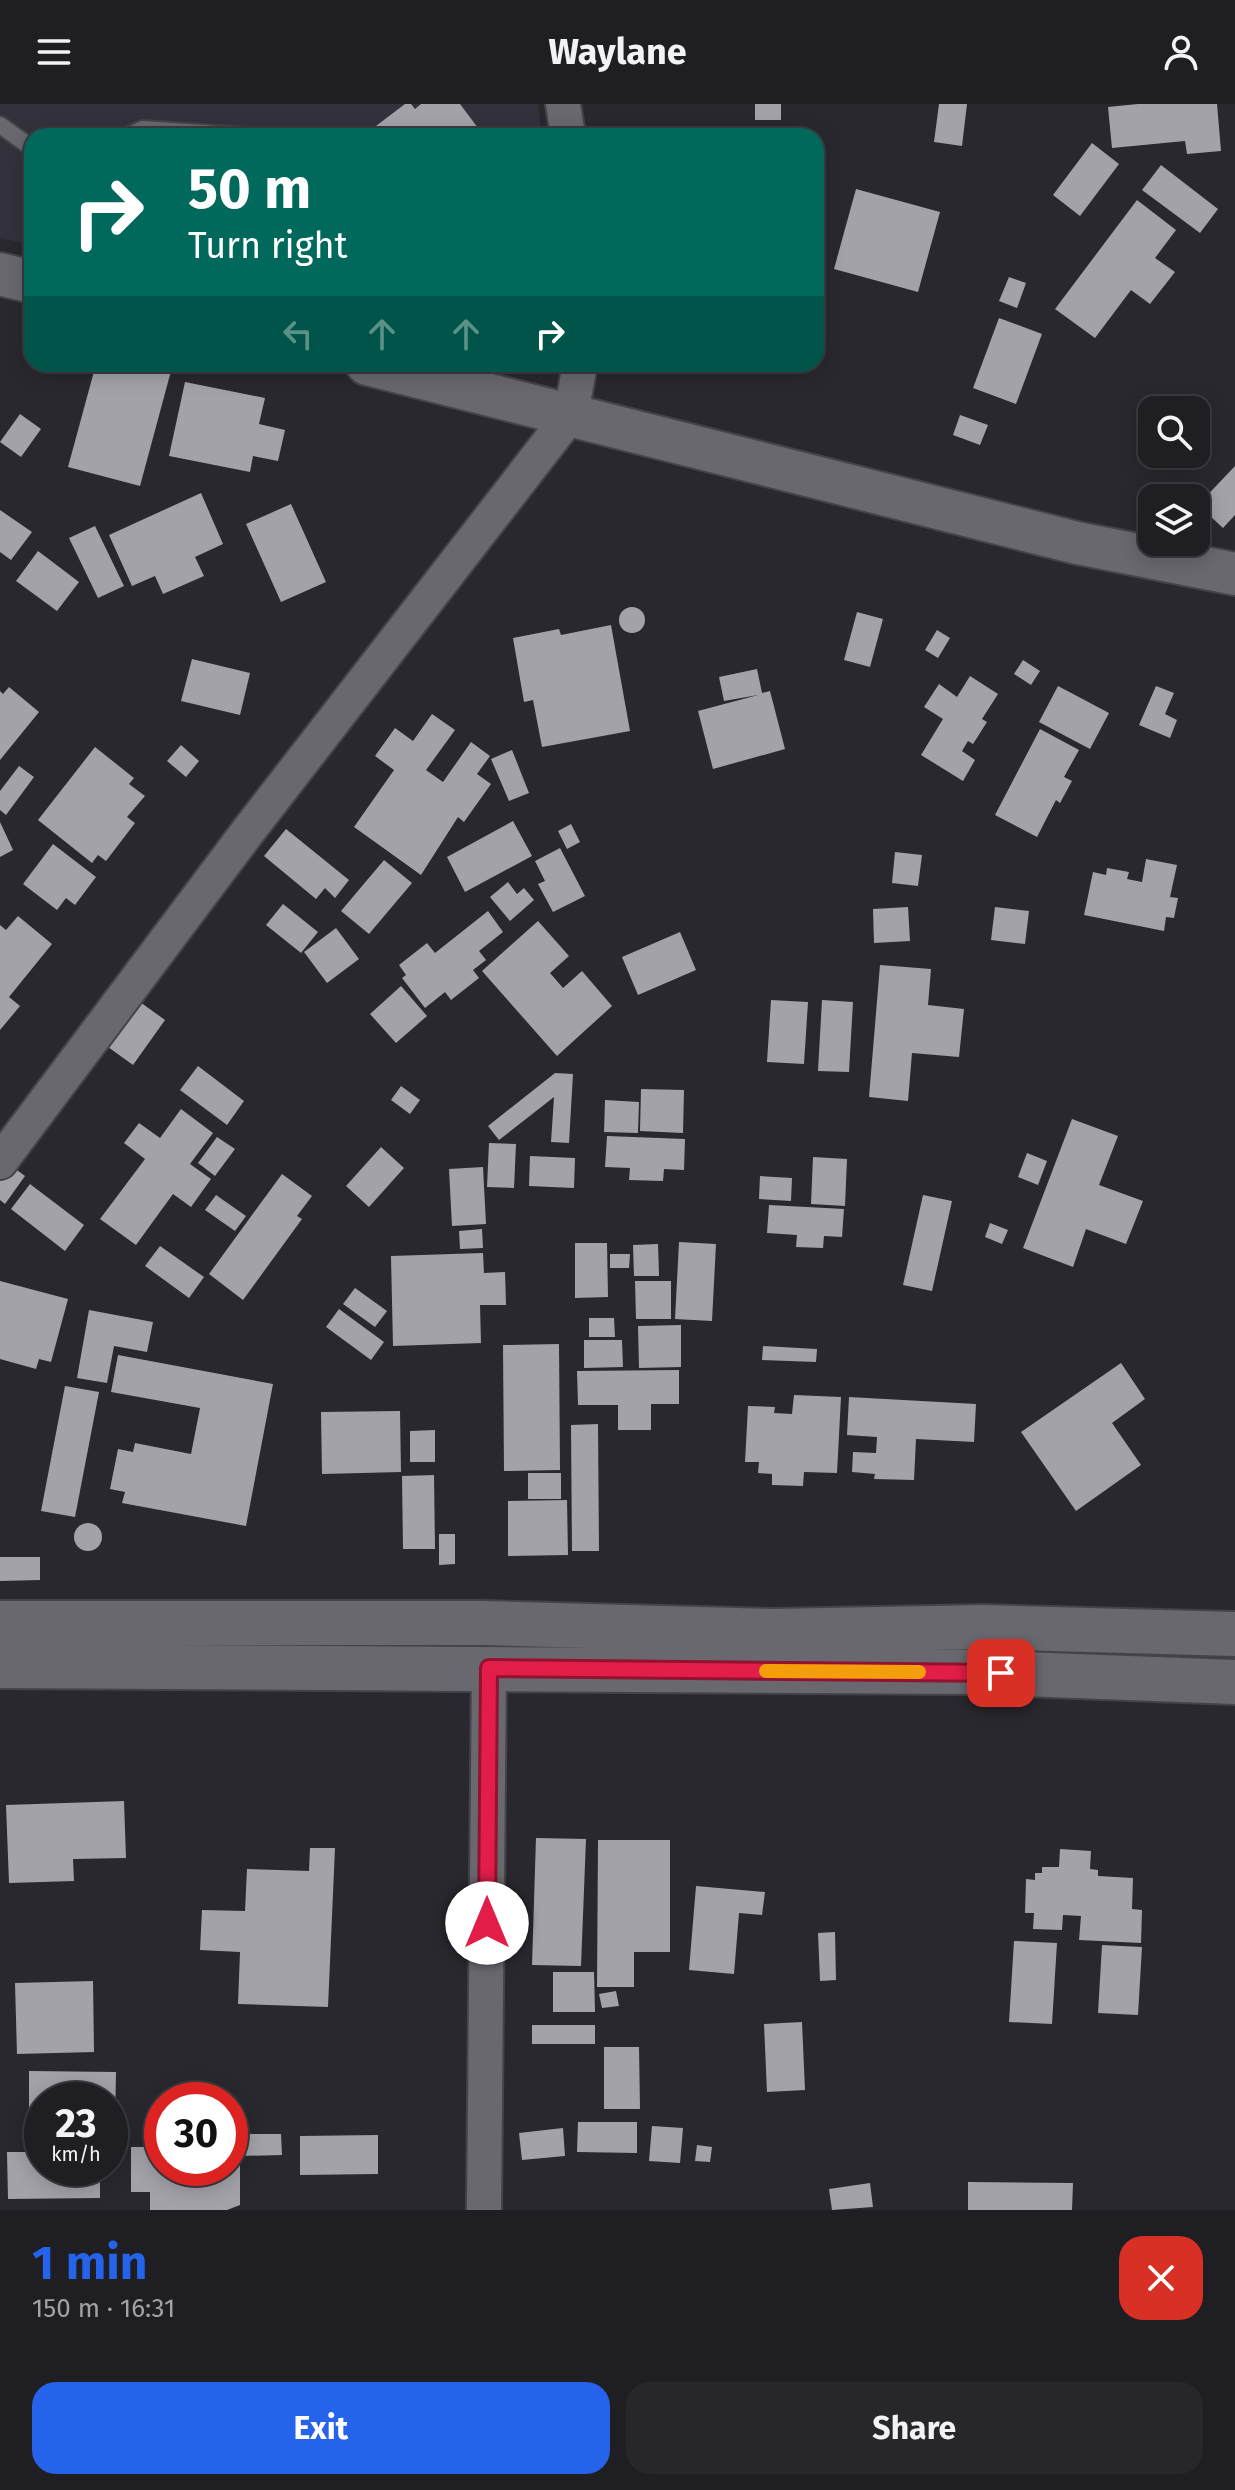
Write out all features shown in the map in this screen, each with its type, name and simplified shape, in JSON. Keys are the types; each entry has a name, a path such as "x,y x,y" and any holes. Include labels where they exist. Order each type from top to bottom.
{"main road":[{"path":"0,1623 484,1623 772,1631 984,1627 1235,1634"},
{"path":"0,1666 972,1672 1235,1682"}],"street":[{"path":"563,104 567,128"},
{"path":"0,274 24,280"},
{"path":"400,372 1077,543 1235,574"},
{"path":"0,1162 249,830 571,414 579,372"},
{"path":"484,2210 489,1668"}],"lane":[{"path":"0,125 24,142"}],"shaded area":[{"path":"0,104 538,104 541,128 24,128 24,243 0,238"}],"building":[{"path":"405,104 411,104 415,109 421,104 460,104 478,128 373,128"},
{"path":"755,104 781,104 781,120 755,120"},
{"path":"939,104 967,104 962,146 934,142"},
{"path":"1217,104 1221,151 1187,154 1185,141 1112,148 1108,107"},
{"path":"1092,143 1119,164 1080,216 1053,195"},
{"path":"1161,165 1218,209 1200,233 1142,190"},
{"path":"856,189 940,212 918,292 834,269"},
{"path":"1137,200 1176,230 1155,258 1175,272 1150,304 1131,290 1095,338 1055,309"},
{"path":"1009,277 1026,283 1017,308 999,301"},
{"path":"999,318 1042,334 1016,404 973,388"},
{"path":"94,372 171,372 140,486 68,467"},
{"path":"185,382 265,398 259,424 285,430 278,461 253,456 250,472 169,456"},
{"path":"20,414 41,429 21,457 0,442"},
{"path":"960,415 988,425 980,445 953,435"},
{"path":"1235,466 1235,515 1223,528 1210,516 1210,492"},
{"path":"201,493 223,544 195,557 204,576 163,594 155,576 132,586 109,535"},
{"path":"291,504 326,582 281,602 246,524"},
{"path":"0,510 32,532 11,560 0,552"},
{"path":"95,526 124,586 98,598 69,538"},
{"path":"38,551 79,582 57,611 16,581"},
{"path":"632,607 641,611 645,620 641,629 632,633 623,629 619,620 623,611"},
{"path":"857,612 883,619 870,667 844,660"},
{"path":"611,625 630,731 542,747 533,700 524,702 513,638 559,629 561,635"},
{"path":"937,630 950,638 938,658 925,650"},
{"path":"192,659 250,673 240,715 181,701"},
{"path":"1023,660 1040,671 1031,685 1014,674"},
{"path":"757,669 762,693 770,691 785,749 713,769 698,711 758,695 724,701 719,677"},
{"path":"970,676 998,694 982,719 987,722 973,744 968,741 962,751 975,760 963,781 921,755 943,719 924,707 939,684 957,697"},
{"path":"1058,686 1109,713 1090,749 1039,722"},
{"path":"1156,686 1174,693 1165,714 1177,720 1170,738 1139,725"},
{"path":"9,687 39,712 0,760 0,691 3,694"},
{"path":"432,714 455,730 426,770 443,782 471,742 490,756 477,774 491,784 464,822 458,817 421,875 354,827 394,770 375,756 395,728 413,741"},
{"path":"1040,729 1079,750 1064,777 1072,781 1060,803 1056,800 1037,837 995,815"},
{"path":"181,745 199,761 186,777 167,761"},
{"path":"95,747 134,778 129,784 145,796 127,817 135,823 106,861 98,855 92,863 38,820"},
{"path":"512,750 529,793 509,801 491,759"},
{"path":"19,766 34,777 6,815 0,810 0,791"},
{"path":"513,821 532,856 465,892 447,857"},
{"path":"0,822 13,850 0,857"},
{"path":"571,824 580,842 567,849 558,831"},
{"path":"286,829 349,880 335,898 325,888 316,899 264,856"},
{"path":"53,844 96,877 75,905 66,898 57,910 23,884"},
{"path":"560,848 585,896 553,912 538,884 545,881 535,861"},
{"path":"895,852 922,855 918,886 892,883"},
{"path":"1146,859 1177,865 1170,897 1178,898 1174,918 1166,917 1164,931 1084,915 1093,872 1106,875 1107,868 1129,872 1127,879 1142,882"},
{"path":"384,860 412,883 369,934 341,911"},
{"path":"508,882 517,894 524,888 534,900 510,921 490,897"},
{"path":"283,904 318,932 301,953 266,925"},
{"path":"908,907 910,941 874,943 873,909"},
{"path":"995,907 1029,911 1025,944 991,940"},
{"path":"488,911 503,932 479,951 486,960 473,970 479,978 451,1000 445,992 425,1008 402,978 406,975 399,965 427,943 435,953"},
{"path":"18,916 52,944 9,997 20,1006 0,1030 0,925 6,930"},
{"path":"538,921 569,956 550,973 563,988 582,971 612,1006 557,1056 482,971"},
{"path":"336,928 359,959 327,983 304,952"},
{"path":"680,932 696,970 638,995 622,957"},
{"path":"880,965 931,969 928,1005 964,1009 959,1057 912,1053 908,1101 869,1097"},
{"path":"401,986 427,1016 396,1043 370,1014"},
{"path":"771,1000 808,1002 804,1064 767,1062"},
{"path":"822,1000 853,1002 849,1072 818,1071"},
{"path":"140,1002 165,1020 133,1065 108,1047"},
{"path":"198,1066 244,1101 227,1125 180,1090"},
{"path":"555,1073 573,1074 569,1143 551,1142 554,1097 499,1140 488,1126"},
{"path":"401,1086 420,1100 410,1114 391,1100"},
{"path":"641,1089 684,1090 683,1133 640,1131"},
{"path":"605,1100 639,1102 638,1133 604,1132"},
{"path":"181,1109 213,1133 190,1164 211,1179 191,1207 173,1194 136,1245 100,1219 145,1159 124,1143 139,1123 160,1138"},
{"path":"1072,1119 1118,1136 1099,1185 1143,1201 1126,1244 1086,1229 1073,1267 1023,1248"},
{"path":"607,1136 685,1139 684,1170 664,1169 663,1181 629,1180 630,1168 605,1167"},
{"path":"217,1137 235,1149 215,1176 198,1163"},
{"path":"489,1143 516,1144 514,1188 487,1187"},
{"path":"381,1147 404,1168 369,1207 346,1186"},
{"path":"1027,1153 1047,1161 1038,1185 1018,1177"},
{"path":"530,1156 575,1158 574,1188 529,1186"},
{"path":"813,1157 847,1159 845,1206 811,1204"},
{"path":"6,1162 25,1176 5,1204 0,1200 0,1170"},
{"path":"483,1167 486,1224 452,1226 449,1169"},
{"path":"282,1174 312,1196 297,1216 302,1219 243,1300 209,1274"},
{"path":"760,1176 792,1178 791,1201 759,1199"},
{"path":"30,1184 84,1225 65,1251 11,1209"},
{"path":"216,1195 246,1216 235,1231 205,1210"},
{"path":"923,1195 952,1201 932,1291 903,1285"},
{"path":"769,1205 844,1209 842,1237 824,1236 823,1248 796,1247 797,1235 767,1233"},
{"path":"990,1223 1008,1230 1002,1244 985,1237"},
{"path":"482,1229 483,1248 460,1249 459,1231"},
{"path":"679,1242 716,1244 712,1321 675,1319"},
{"path":"575,1243 607,1243 608,1297 575,1298"},
{"path":"658,1244 659,1276 634,1276 633,1245"},
{"path":"160,1246 204,1277 189,1298 145,1266"},
{"path":"483,1253 484,1273 505,1272 506,1305 480,1305 481,1343 393,1346 391,1256"},
{"path":"610,1254 630,1254 629,1268 610,1268"},
{"path":"0,1281 68,1299 51,1362 39,1359 36,1369 0,1359"},
{"path":"635,1281 671,1281 671,1319 636,1319"},
{"path":"355,1288 387,1311 375,1327 343,1304"},
{"path":"339,1309 384,1342 371,1360 326,1327"},
{"path":"89,1310 153,1322 147,1352 114,1346 107,1383 77,1378"},
{"path":"589,1318 614,1318 615,1337 589,1337"},
{"path":"681,1325 681,1367 639,1368 638,1326"},
{"path":"584,1340 622,1340 623,1367 584,1368"},
{"path":"559,1344 560,1470 504,1471 503,1345"},
{"path":"763,1346 817,1349 816,1362 762,1360"},
{"path":"118,1355 273,1384 246,1526 122,1503 125,1492 110,1489 118,1449 133,1452 135,1443 191,1454 200,1408 111,1392"},
{"path":"1121,1363 1145,1399 1112,1423 1141,1465 1076,1511 1021,1432"},
{"path":"679,1370 679,1404 651,1404 651,1430 618,1430 618,1405 578,1405 577,1371"},
{"path":"65,1386 99,1392 75,1517 41,1511"},
{"path":"794,1395 841,1397 837,1473 804,1472 803,1486 772,1485 772,1474 758,1473 759,1462 745,1462 748,1406 775,1407 774,1413 792,1414"},
{"path":"849,1397 976,1404 974,1442 916,1439 914,1480 874,1479 875,1474 852,1472 853,1452 876,1453 877,1437 847,1435"},
{"path":"400,1411 401,1472 322,1474 321,1412"},
{"path":"598,1424 599,1551 572,1551 571,1425"},
{"path":"435,1430 435,1462 410,1462 410,1431"},
{"path":"528,1473 561,1473 561,1499 528,1499"},
{"path":"434,1475 435,1549 403,1549 402,1476"},
{"path":"567,1500 568,1555 508,1556 508,1501"},
{"path":"88,1523 98,1527 102,1537 98,1547 88,1551 78,1547 74,1537 78,1527"},
{"path":"439,1534 455,1534 455,1564 439,1565"},
{"path":"0,1557 40,1557 40,1580 0,1581"},
{"path":"124,1801 126,1858 73,1859 74,1881 9,1883 6,1805"},
{"path":"536,1838 586,1839 581,1966 532,1965"},
{"path":"598,1840 670,1840 670,1952 634,1952 634,1987 597,1987"},
{"path":"310,1848 335,1848 328,2007 238,2004 240,1952 200,1950 202,1910 245,1911 247,1869 309,1871"},
{"path":"1060,1849 1091,1851 1090,1869 1098,1870 1098,1876 1133,1878 1132,1909 1142,1910 1141,1943 1079,1940 1081,1916 1063,1915 1062,1930 1033,1929 1034,1913 1025,1913 1026,1879 1035,1880 1035,1873 1042,1873 1042,1867 1059,1867"},
{"path":"696,1886 765,1892 762,1915 739,1913 734,1974 689,1970"},
{"path":"835,1932 836,1980 820,1981 818,1933"},
{"path":"1014,1941 1057,1943 1052,2024 1009,2022"},
{"path":"1102,1945 1142,1947 1138,2015 1098,2013"},
{"path":"553,1972 594,1972 595,2012 553,2012"},
{"path":"93,1981 94,2052 17,2054 15,1983"},
{"path":"616,1991 619,2006 602,2008 599,1994"},
{"path":"802,2022 805,2090 767,2092 764,2024"},
{"path":"532,2025 595,2025 595,2044 532,2044"},
{"path":"604,2047 639,2047 640,2109 604,2109"},
{"path":"29,2071 116,2072 116,2082 29,2082"},
{"path":"578,2122 637,2122 637,2153 577,2152"},
{"path":"652,2126 683,2128 680,2163 649,2161"},
{"path":"563,2128 565,2156 522,2160 519,2133"},
{"path":"248,2134 281,2134 282,2155 248,2156"},
{"path":"378,2135 378,2174 300,2175 300,2136"},
{"path":"697,2145 712,2147 710,2162 695,2161"},
{"path":"131,2147 144,2147 144,2186 240,2186 240,2205 227,2210 150,2210 150,2192 131,2192"},
{"path":"7,2152 24,2152 24,2186 100,2186 100,2198 8,2199"},
{"path":"968,2182 1073,2183 1072,2210 968,2210"},
{"path":"870,2183 873,2207 832,2210 829,2189"}],"slow traffic":[{"path":"766,1671 919,1672"}],"route":[{"path":"487,1923 489,1668 1001,1673"}]}
